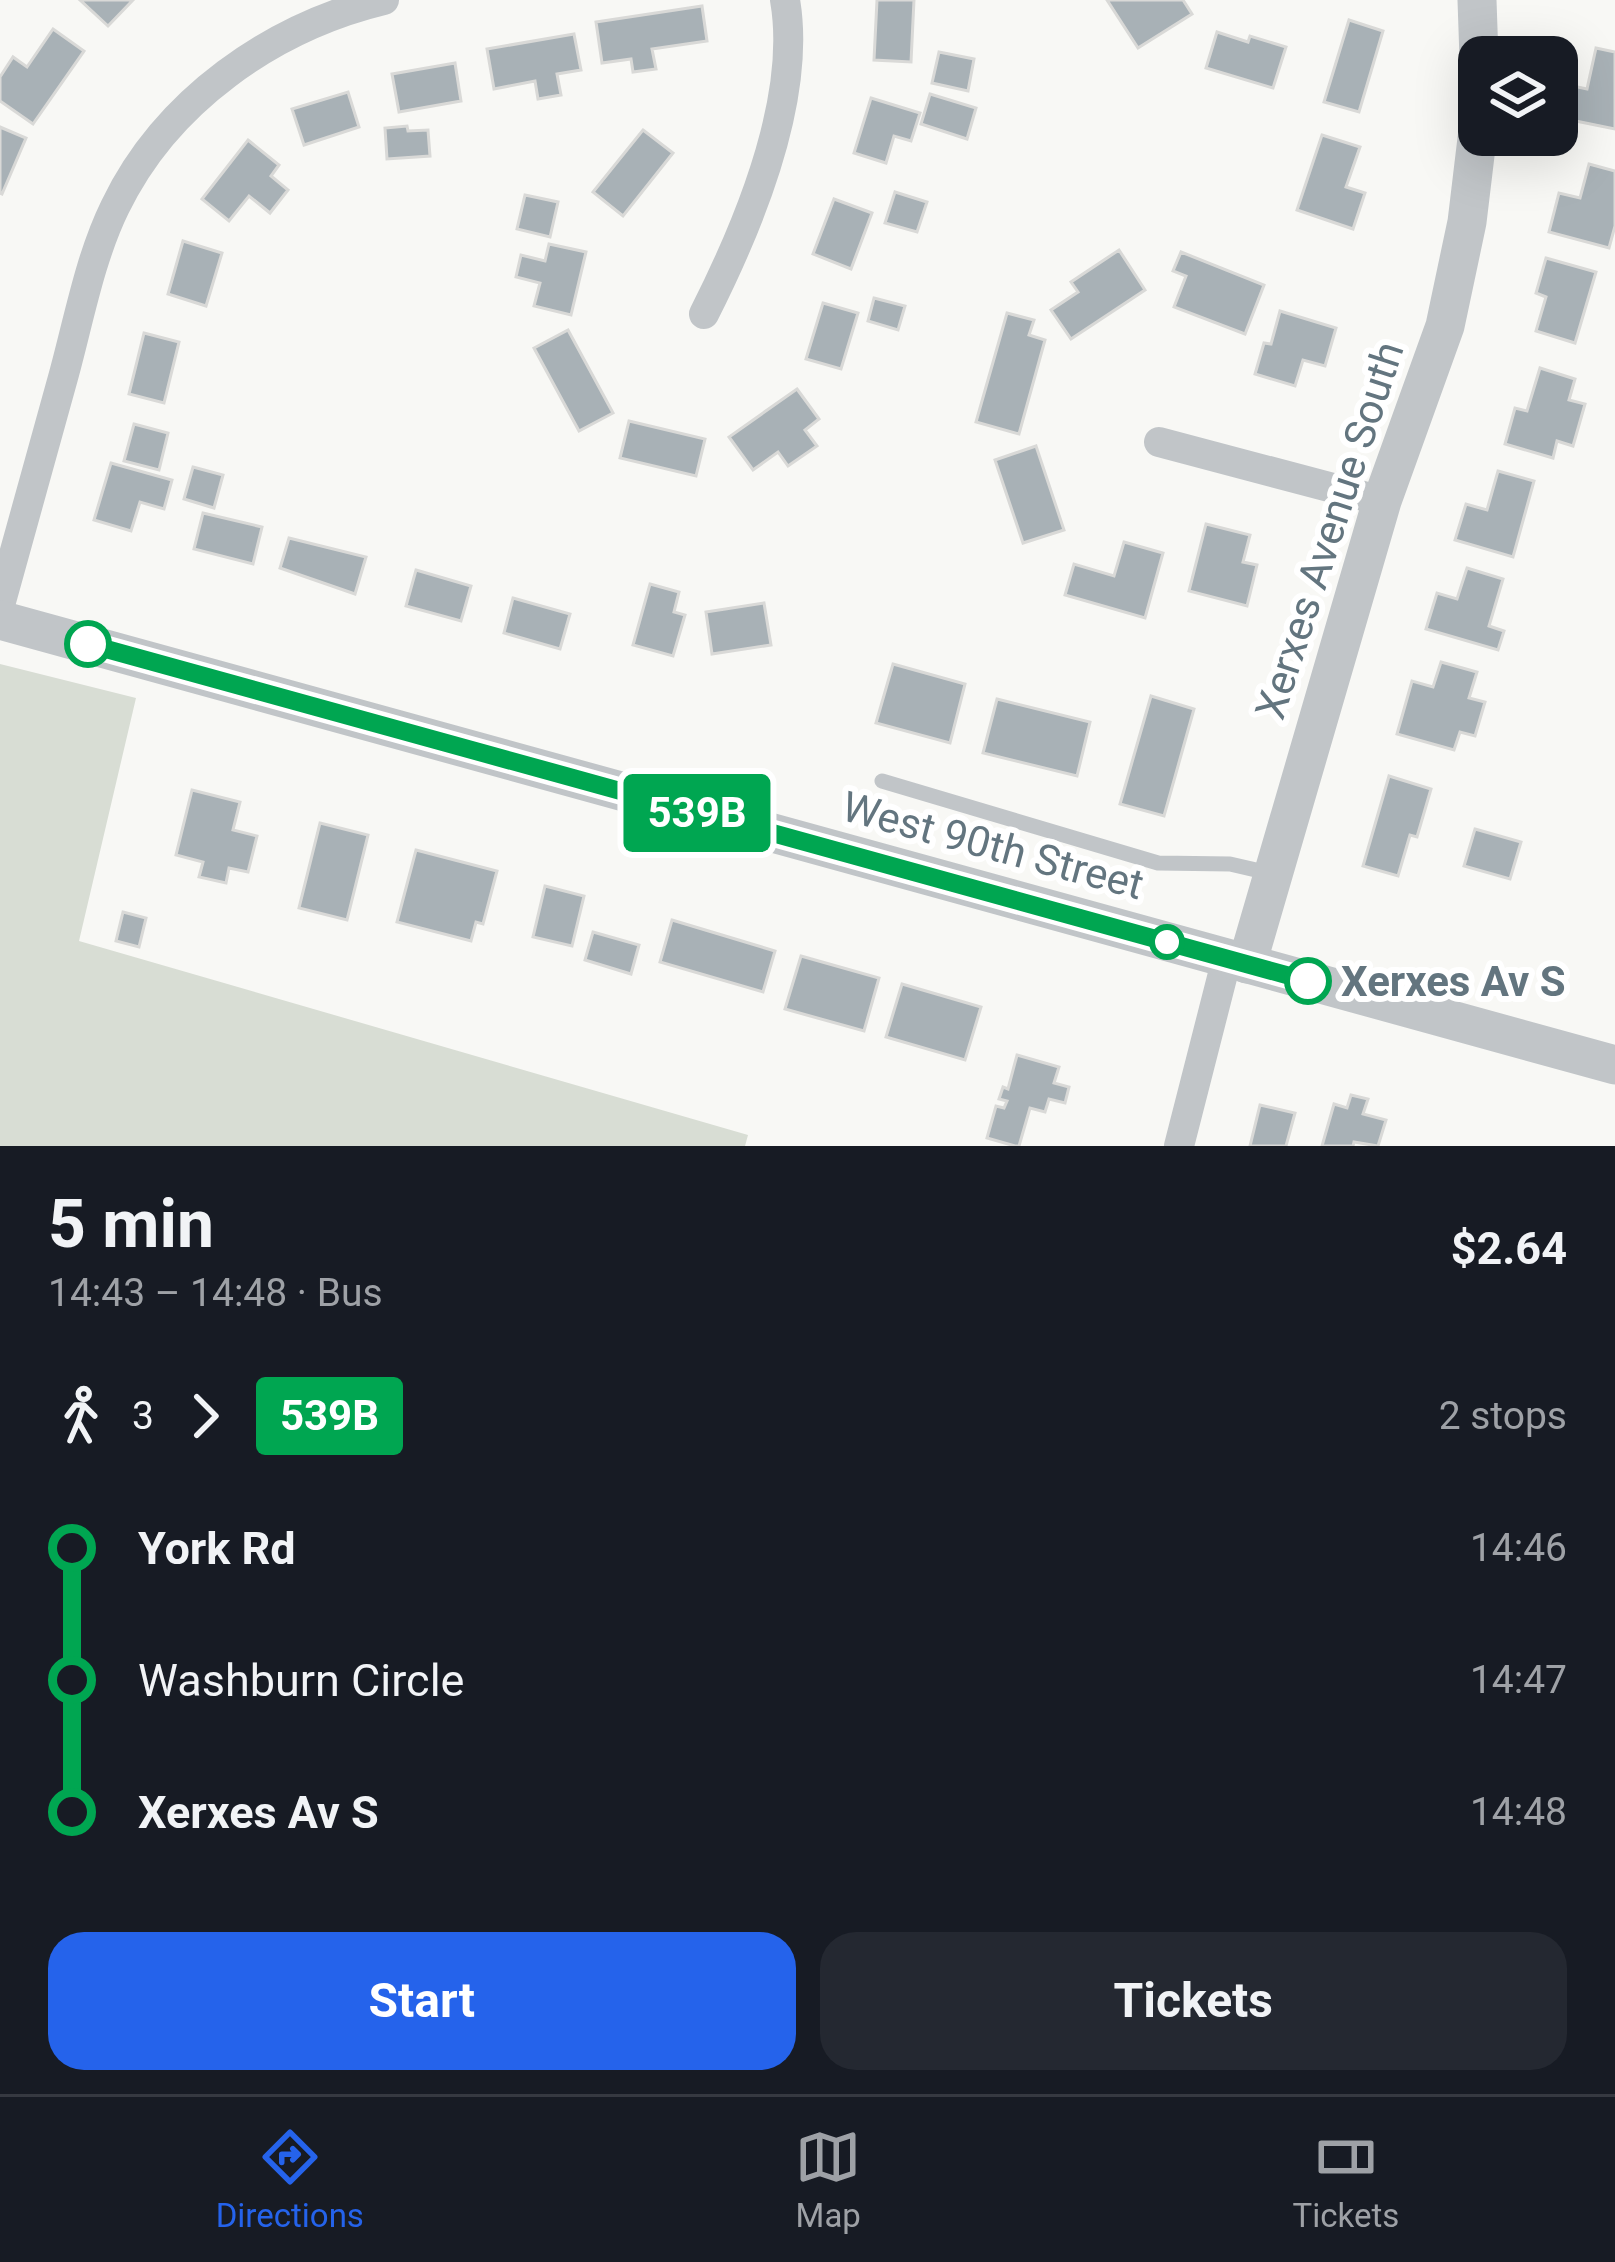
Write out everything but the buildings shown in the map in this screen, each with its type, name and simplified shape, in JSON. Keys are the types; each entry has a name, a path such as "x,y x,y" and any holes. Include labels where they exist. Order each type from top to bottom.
{"street":[{"path":"0,605 92,269 115,207 148,152 191,103 242,62 299,30 384,0"},
{"path":"704,314 732,258 788,81 790,31 785,0"},
{"path":"1477,0 1478,36"},
{"name":"Xerxes Avenue South","path":"1237,961 1273,874 1382,501 1445,326 1467,222 1475,156"},
{"path":"1159,442 1382,501"},
{"name":"West 90th Street","path":"0,620 1615,1065"},
{"path":"1179,1146 1237,961"}],"lane":[{"path":"882,781 1158,863 1230,863 1273,874"}],"shaded area":[{"path":"0,664 136,698 79,941 748,1135 745,1146 0,1146"}],"bus line":[{"name":"539B","path":"88,644 1308,981"}],"place":[{"name":"Xerxes Av S","path":"1308,981"}]}
